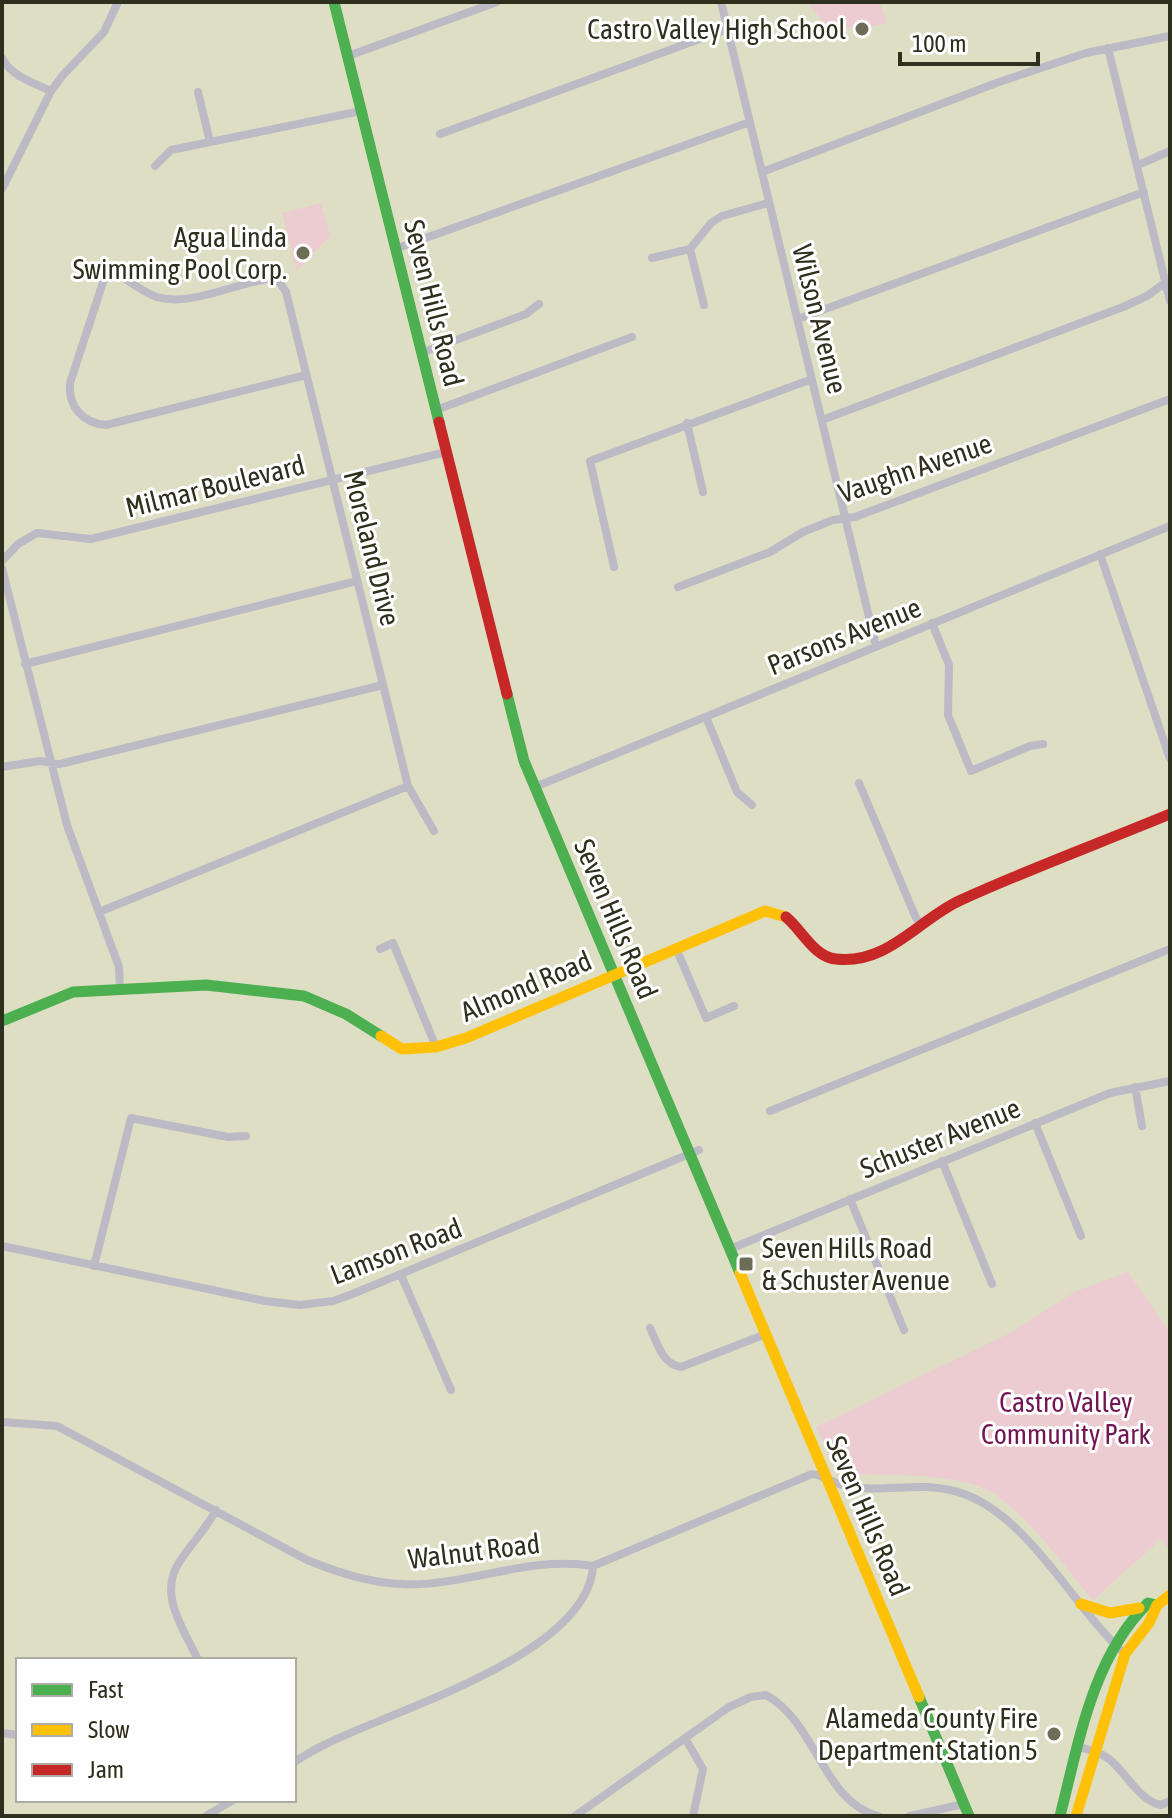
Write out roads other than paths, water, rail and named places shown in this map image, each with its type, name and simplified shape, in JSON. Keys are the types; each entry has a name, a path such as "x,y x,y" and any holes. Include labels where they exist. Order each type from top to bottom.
{"street":[{"path":"2,189 51,91 104,32 118,2"},
{"name":"Seven Hills Road","path":"334,2 518,743 614,975 694,1152 730,1249 969,1816"},
{"path":"348,56 497,2"},
{"name":"Wilson Avenue","path":"721,2 876,646"},
{"path":"440,134 727,29"},
{"path":"762,172 999,82 1108,48 1170,36"},
{"path":"1108,48 1168,281 1170,301"},
{"path":"2,58 20,77 51,91"},
{"path":"198,92 210,142"},
{"path":"155,166 171,150 361,111"},
{"path":"395,249 750,122"},
{"path":"1138,165 1170,151"},
{"path":"798,319 1144,192"},
{"path":"652,258 690,249 711,223 722,216 768,203"},
{"path":"690,249 704,305"},
{"name":"Moreland Drive","path":"306,375 114,424 97,424 83,417 71,402 69,393 108,267 148,293 166,299 186,298 269,279 280,283 286,292 408,786 434,831"},
{"path":"822,420 1123,307 1147,296 1168,281"},
{"path":"421,353 526,314 539,304"},
{"path":"436,410 632,337"},
{"path":"614,567 590,461 812,379"},
{"name":"Vaughn Avenue","path":"678,587 770,552 803,532 833,520 846,518 1170,399"},
{"path":"687,423 703,492"},
{"name":"Milmar Boulevard","path":"2,561 18,544 37,533 91,539 446,452"},
{"name":"Parsons Avenue","path":"535,787 1170,526"},
{"path":"1100,554 1170,759"},
{"path":"2,568 67,825 119,967 120,990"},
{"path":"25,664 357,581"},
{"path":"932,623 949,665 948,715 971,771 1030,746 1043,744"},
{"path":"2,767 24,762 60,764 383,685"},
{"path":"706,717 737,792 752,805"},
{"path":"859,783 916,918 923,925"},
{"path":"99,912 408,786"},
{"name":"Almond Road","path":"2,1021 73,992 206,985 304,996 346,1014 402,1049 436,1047 466,1038 765,911 784,915 828,958 871,952 903,940 958,901 1170,814"},
{"path":"380,949 393,943 436,1047"},
{"path":"676,948 706,1018 734,1006"},
{"path":"770,1111 1170,949"},
{"name":"Schuster Avenue","path":"730,1249 1110,1093 1170,1081"},
{"path":"1135,1087 1142,1126"},
{"path":"94,1266 131,1118 228,1137 246,1136"},
{"path":"1035,1123 1081,1236"},
{"name":"Lamson Road","path":"2,1246 265,1301 300,1305 333,1301 694,1152"},
{"path":"942,1161 992,1284"},
{"path":"850,1199 904,1330"},
{"path":"401,1275 451,1390"},
{"path":"650,1328 666,1360 681,1367 766,1334"},
{"name":"Walnut Road","path":"2,1422 57,1426 307,1560 345,1575 402,1584 448,1581 537,1564 570,1562 593,1566 812,1474 845,1486 938,1488 971,1496 1011,1524 1125,1654"},
{"path":"197,1658 171,1599 170,1581 178,1564 216,1510"},
{"path":"296,1761 325,1744 491,1672 531,1648 576,1608 590,1582 593,1566"},
{"path":"1157,1605 1170,1595"},
{"path":"1081,1604 1114,1613 1148,1603 1157,1605"},
{"path":"1076,1816 1125,1654 1144,1627 1157,1615 1157,1605"},
{"path":"1060,1816 1099,1676 1114,1644 1143,1606"},
{"path":"575,1816 729,1707 751,1697 766,1695 793,1716 842,1793 861,1810 878,1816"},
{"path":"685,1738 703,1769 693,1816"},
{"path":"1079,1747 1111,1760 1150,1802 1161,1805 1170,1801"},
{"path":"206,1816 230,1802"},
{"path":"910,1816 964,1804"}],"place":[{"name":"Castro Valley High School","path":"862,29"},
{"name":"Agua Linda Swimming Pool Corp.","path":"303,253"},
{"name":"Seven Hills Road & Schuster Avenue","path":"746,1264"},
{"name":"Alameda County Fire Department Station 5","path":"1054,1734"}],"park label":[{"name":"Castro Valley Community Park","path":"1066,1418"}]}
